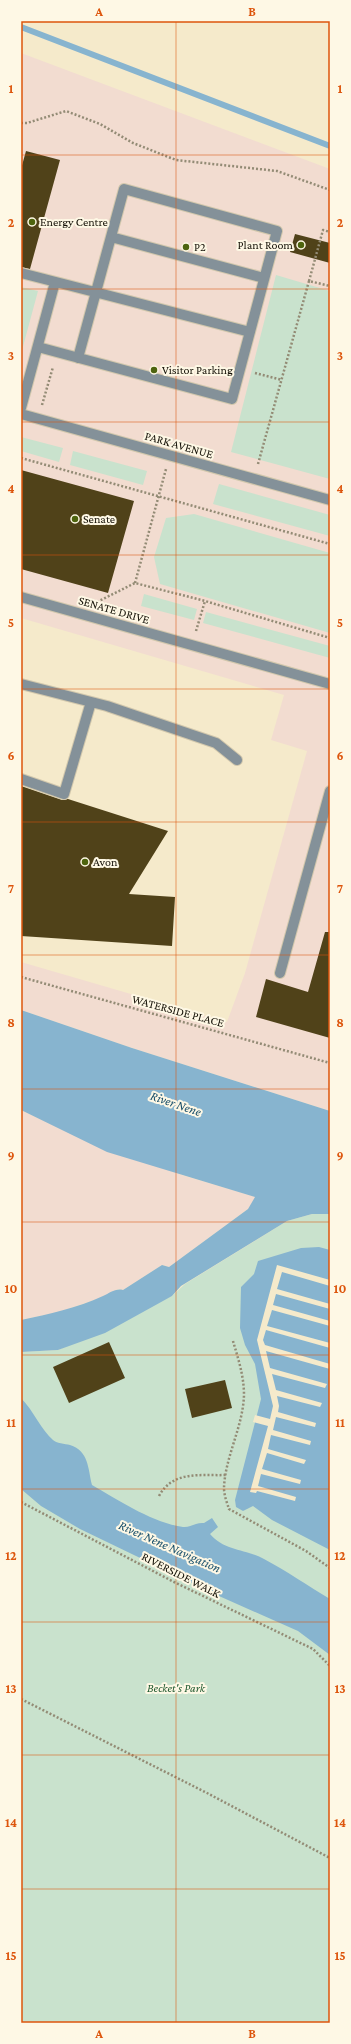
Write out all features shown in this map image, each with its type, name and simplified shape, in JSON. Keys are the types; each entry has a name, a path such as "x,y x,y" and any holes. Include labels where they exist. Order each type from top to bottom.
{"lane":[{"path":"38,347 78,358 232,399 277,231 124,190 78,358"},
{"path":"111,237 264,278"},
{"path":"21,273 250,332"},
{"path":"21,408 54,282"},
{"name":"PARK AVENUE","path":"21,414 330,500"},
{"name":"SENATE DRIVE","path":"21,597 330,684"},
{"path":"21,684 91,702 216,743 237,760"},
{"path":"21,779 64,794 91,702"},
{"path":"280,973 330,791"}],"path":[{"path":"21,123 27,123 66,111 100,124 133,143 176,160 277,171 330,190"},
{"path":"254,479 323,230 330,232"},
{"path":"309,280 330,286"},
{"path":"39,418 57,352"},
{"path":"240,369 282,380"},
{"path":"135,583 170,456"},
{"path":"21,458 330,544"},
{"path":"92,605 135,583 205,601 330,638"},
{"name":"WATERSIDE PLACE","path":"21,977 330,1063"},
{"path":"233,1341 241,1367 244,1394 242,1415 226,1475 224,1490 229,1509 306,1551 330,1568"},
{"path":"159,1496 163,1490 181,1476 226,1475"},
{"name":"RIVERSIDE WALK","path":"21,1502 174,1582 313,1649 330,1666"},
{"path":"21,1699 207,1793 330,1858"}],"shaded area":[{"path":"21,53 330,169 330,1111 132,1048 21,1010 21,962 227,1022 245,973 307,751 271,740 284,695 21,618"},
{"path":"21,1110 55,1126 182,1175 256,1197 248,1209 169,1267 162,1265 123,1290 118,1289 103,1297 59,1312 21,1320"}],"green space":[{"path":"276,275 330,291 330,479 231,452"},
{"path":"21,287 38,291 21,354"},
{"path":"21,437 63,448 59,462 21,451"},
{"path":"73,451 147,471 143,485 70,465"},
{"path":"219,484 330,515 330,536 213,504"},
{"path":"194,514 330,553 330,633 160,584 154,557 166,518"},
{"path":"144,594 197,609 194,620 141,606"},
{"path":"206,612 330,646 330,658 203,623"},
{"name":"Becket's Park","path":"312,1214 330,1214 330,2023 21,2023 21,1352 58,1350 172,1296 185,1284 287,1221"}],"water":[{"name":"River Nene","path":"21,1010 132,1048 330,1111 330,1214 312,1214 287,1221 181,1286 172,1296 105,1333 58,1350 21,1352 21,1320 73,1307 115,1290 123,1290 162,1265 169,1267 248,1209 255,1197 107,1152 21,1110"},
{"path":"319,1247 330,1250 330,1550 272,1520 253,1506 243,1511 236,1507 235,1500 261,1399 255,1364 245,1345 240,1328 241,1287 254,1274 258,1261 301,1248"},
{"name":"River Nene Navigation","path":"21,1398 54,1441 70,1445 81,1452 87,1461 92,1485 148,1516 172,1525 188,1527 198,1523 204,1523 212,1518 218,1527 210,1534 216,1540 228,1547 250,1553 264,1559 330,1599 330,1655 298,1631 219,1596 80,1529 41,1506 21,1489"}],"pier":[{"path":"277,1265 330,1280 330,1286 282,1272 277,1289 330,1304 330,1309 276,1294 273,1305 330,1321 330,1326 272,1310 267,1326 330,1343 330,1348 266,1330 263,1340 265,1345 330,1364 330,1369 266,1351 270,1368 327,1384 325,1388 272,1374 276,1390 322,1403 320,1407 277,1396 279,1406 278,1412 316,1423 315,1427 276,1417 273,1430 311,1441 310,1445 271,1435 268,1449 306,1460 304,1464 267,1453 262,1469 301,1480 300,1484 261,1474 258,1486 296,1497 295,1501 257,1491 256,1493 250,1492 268,1426 253,1422 255,1415 270,1419 273,1406 257,1340"}],"building":[{"path":"26,151 60,160 30,269 21,267 21,169"},
{"path":"295,234 330,243 330,263 290,252"},
{"name":"Senate","path":"21,470 134,501 108,593 21,569"},
{"name":"Avon","path":"21,786 62,800 68,799 168,831 129,894 175,897 172,946 21,936"},
{"path":"325,932 330,932 330,1038 256,1017 266,979 308,992"},
{"path":"109,1342 125,1378 69,1403 53,1367"},
{"path":"225,1380 232,1408 192,1418 185,1389"}],"waterway":[{"path":"21,27 330,146"}],"place":[{"name":"Energy Centre","path":"32,222"},
{"name":"Plant Room","path":"301,245"},
{"name":"P2","path":"186,247"},
{"name":"Visitor Parking","path":"154,370"},
{"name":"Senate","path":"75,519"},
{"name":"Avon","path":"85,862"}]}
